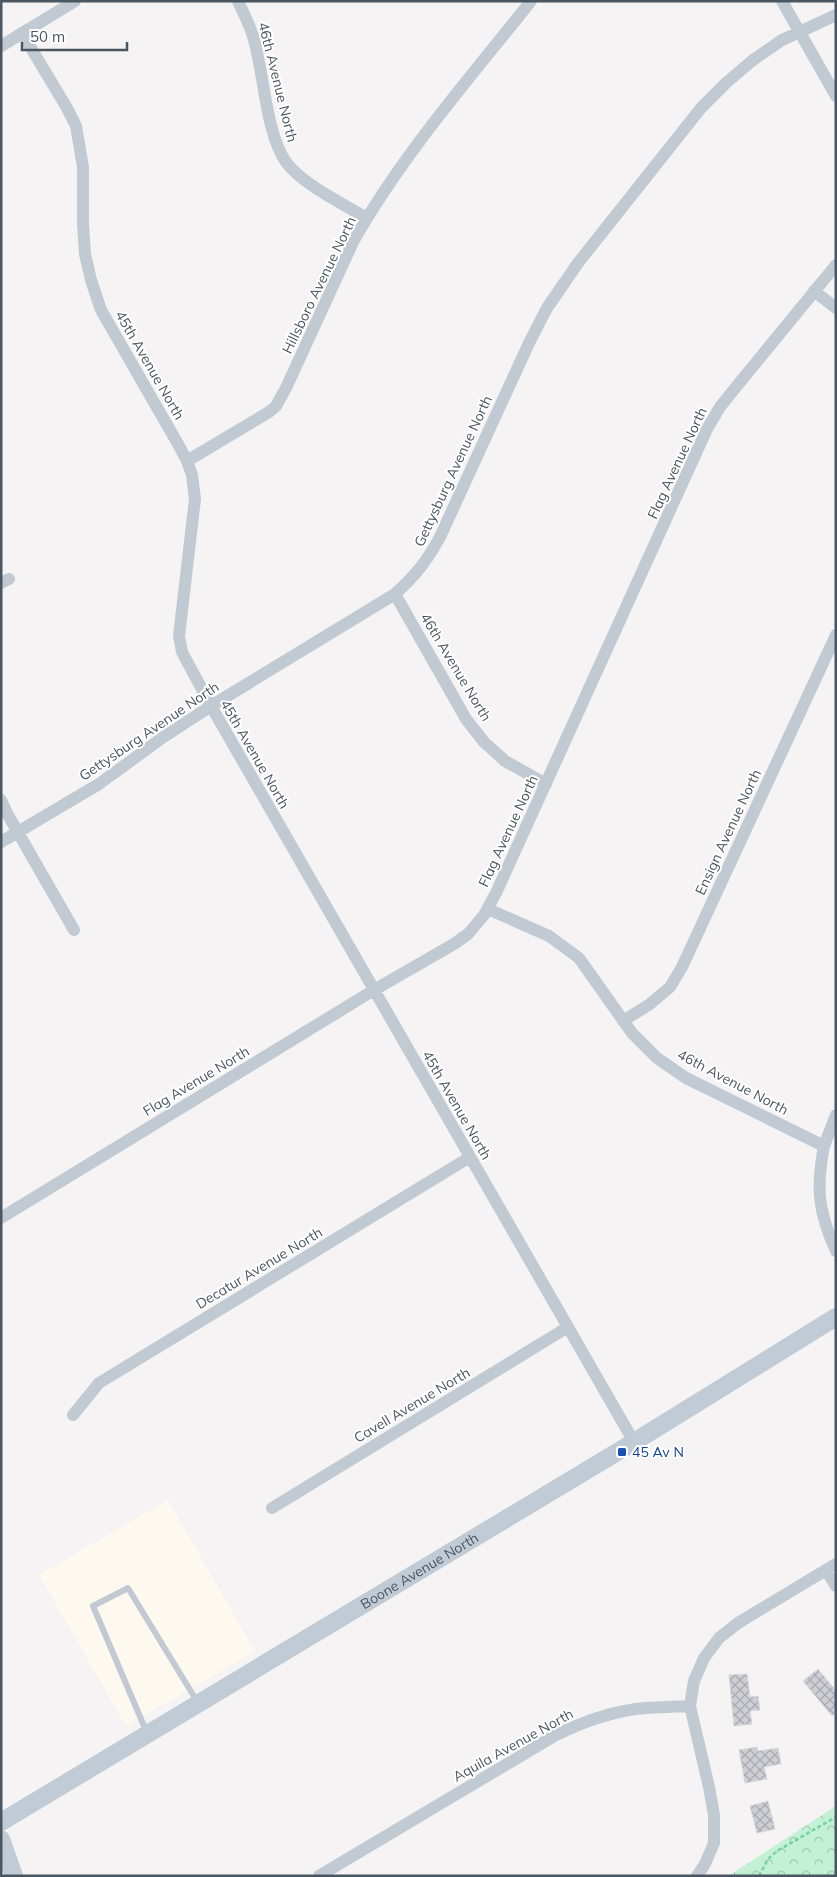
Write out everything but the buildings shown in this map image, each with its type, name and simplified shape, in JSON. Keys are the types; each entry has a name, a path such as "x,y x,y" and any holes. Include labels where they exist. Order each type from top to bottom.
{"street":[{"name":"46th Avenue North","path":"238,1 254,39 272,126 277,145 286,162 299,176 367,218"},
{"name":"Hillsboro Avenue North","path":"187,461 255,422 276,406 354,240 367,218 419,142 531,1"},
{"path":"782,1 836,96"},
{"path":"1,46 66,3"},
{"name":"Gettysburg Avenue North","path":"1,842 99,784 162,738 395,594 414,577 429,558 547,308 578,263 701,108 752,60 799,31 836,16"},
{"name":"45th Avenue North","path":"22,33 76,126 83,167 85,254 101,310 187,461 192,475 195,499 179,636 182,652 211,706 634,1442"},
{"name":"Flag Avenue North","path":"1,1218 468,934 488,910 707,429 720,407 836,265"},
{"path":"814,291 836,308"},
{"name":"46th Avenue North","path":"395,594 466,719 505,761 546,784"},
{"name":"Ensign Avenue North","path":"623,1021 650,1004 670,988 836,635"},
{"path":"1,800 74,930"},
{"name":"46th Avenue North","path":"488,910 549,936 578,958 632,1033 657,1058 686,1078 824,1146"},
{"path":"836,1115 824,1146 819,1172 820,1200 825,1226 836,1251"},
{"name":"Decatur Avenue North","path":"73,1415 99,1383 470,1157"},
{"name":"Boone Avenue North","path":"1,1822 634,1442 836,1318"},
{"name":"Cavell Avenue North","path":"272,1508 568,1327"},
{"path":"697,1876 706,1864 714,1843 714,1815 690,1706 694,1682 704,1658 719,1638 738,1622 831,1567 836,1586"},
{"name":"Aquila Avenue North","path":"319,1876 554,1736 580,1724 608,1714 636,1709 690,1706"},
{"path":"1,1839 14,1876"}],"lane":[{"path":"148,1734 93,1606 128,1588 199,1704"}],"path":[{"path":"759,1876 768,1859 836,1816"}],"shaded area":[{"path":"168,1500 255,1651 126,1726 39,1575"}],"green space":[{"path":"836,1806 836,1876 729,1876 736,1871"}],"place":[{"name":"45 Av N","path":"622,1452"}]}
